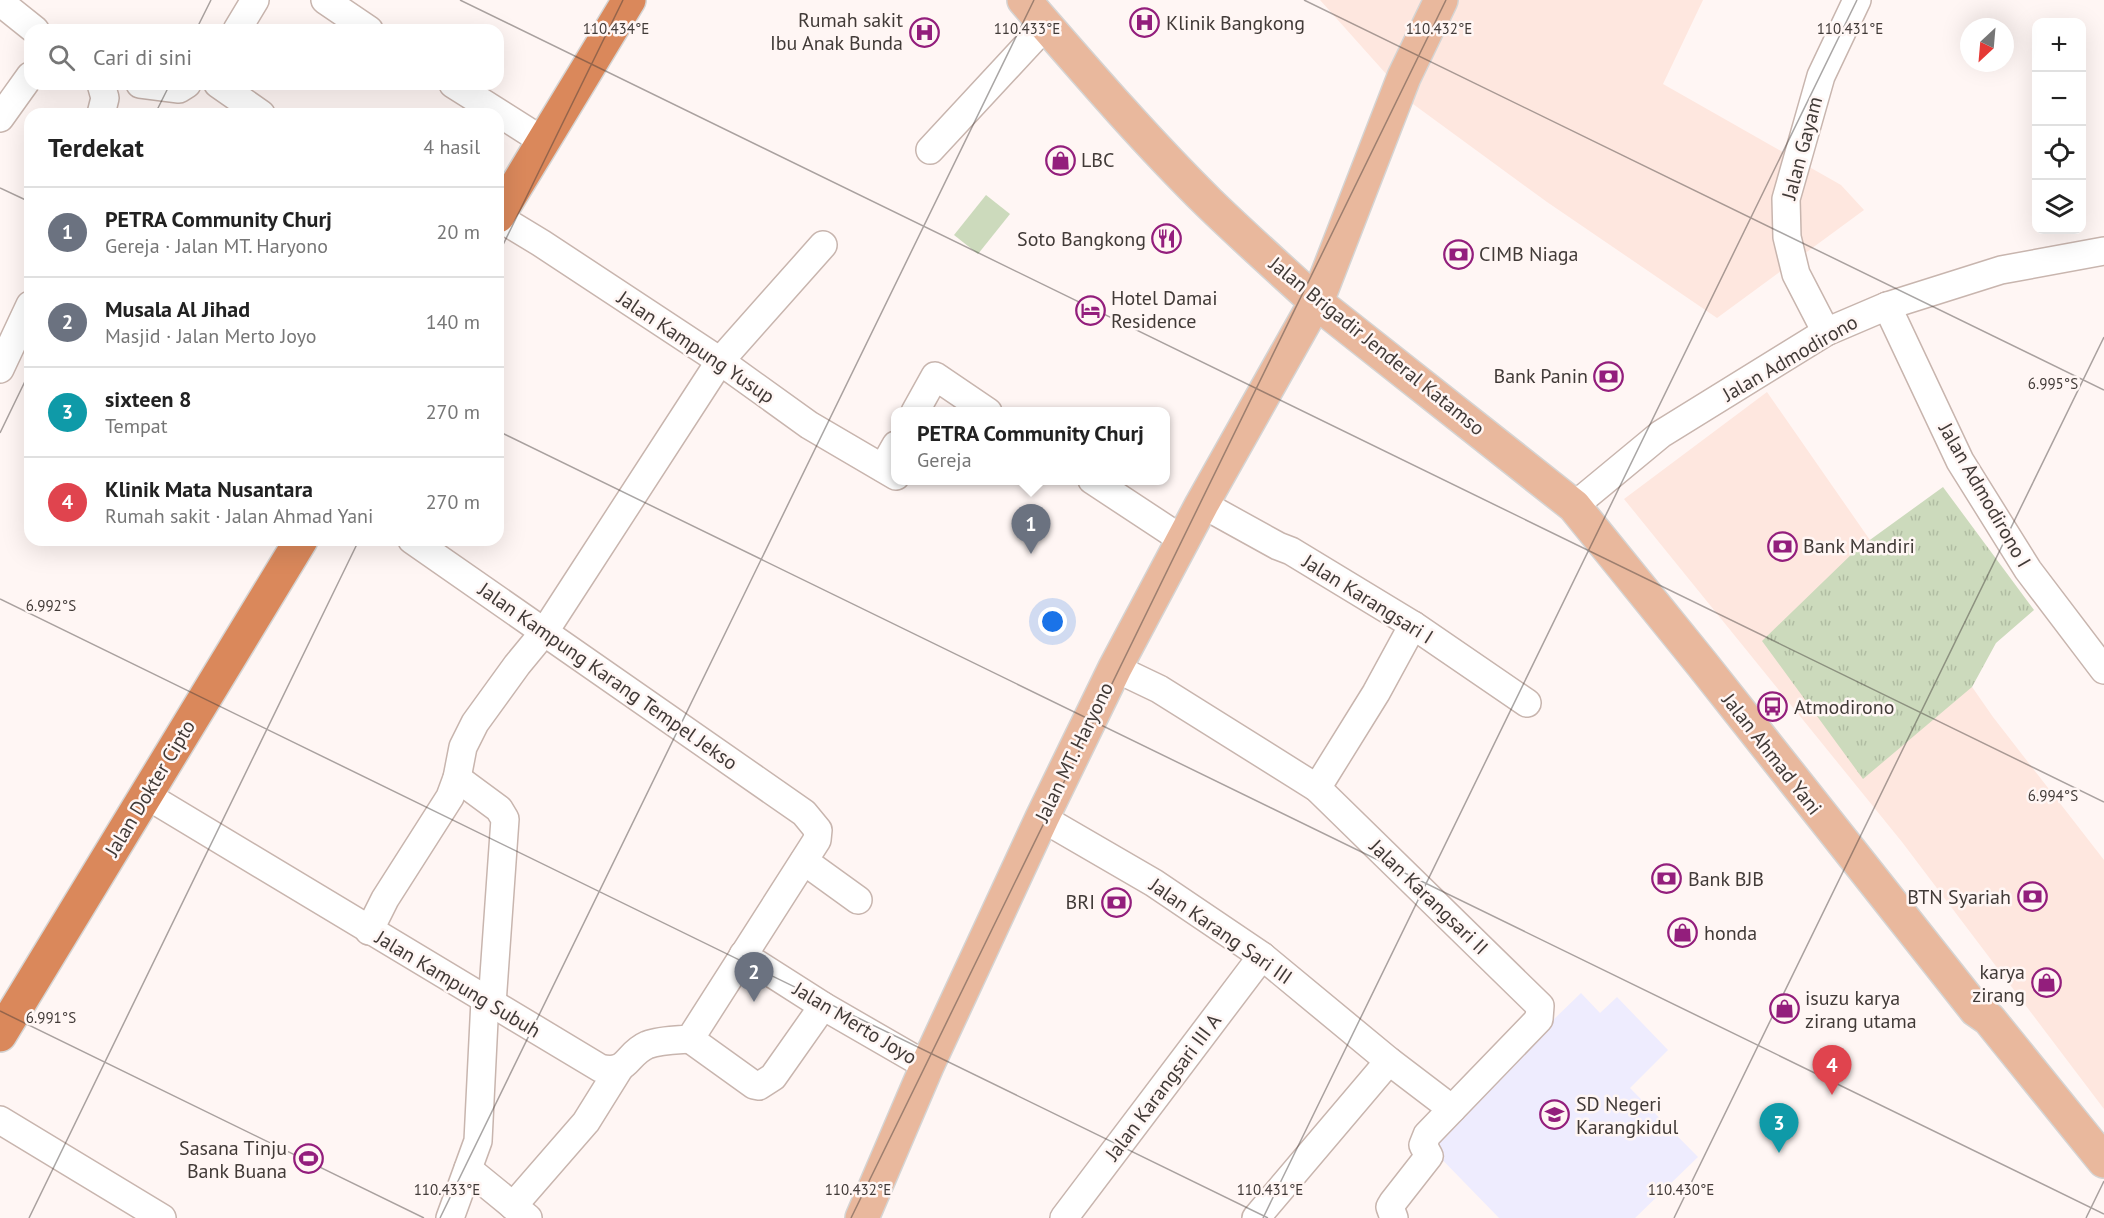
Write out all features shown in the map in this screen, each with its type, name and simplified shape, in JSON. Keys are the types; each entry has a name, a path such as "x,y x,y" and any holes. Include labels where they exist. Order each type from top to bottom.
{"highway":[{"path":"504,207 629,0"},
{"name":"Jalan Dokter Cipto","path":"0,1035 297,546"}],"main road":[{"name":"Jalan Brigadir Jenderal Katamso","path":"1024,0 1138,128 1208,202 1316,302 1571,502"},
{"name":"Jalan MT. Haryono","path":"862,1218 927,1066 1042,818 1115,668 1202,504 1316,302 1404,77 1441,0"},
{"name":"Jalan Ahmad Yani","path":"1571,502 1976,1010 1989,1019 2104,1161"},
{"name":"Jalan Ahmad Yani","path":"1976,1010 1976,1022 2104,1184"}],"street":[{"path":"241,24 255,0"},
{"path":"325,0 360,24"},
{"name":"Jalan Gayam","path":"1826,332 1796,274 1786,237 1786,199 1821,76 1857,0"},
{"path":"0,2 28,24"},
{"path":"930,150 1046,25"},
{"path":"0,118 24,84"},
{"path":"227,90 252,108"},
{"path":"462,90 491,108"},
{"path":"504,116 543,141"},
{"name":"Jalan Kampung Yusup","path":"504,221 720,362 809,425 891,463"},
{"path":"369,931 450,796 457,778 463,747 475,723 545,631 720,362 824,244"},
{"name":"Jalan Admodirono","path":"1571,502 1661,434 1826,332 1887,306 2001,270 2104,251"},
{"name":"Jalan Admodirono I","path":"1887,306 1960,461 2028,570 2104,670"},
{"path":"0,369 24,318"},
{"path":"917,407 935,376 982,407"},
{"path":"1100,485 1183,540"},
{"name":"Jalan Karangsari I","path":"1202,504 1291,551 1413,624 1527,704"},
{"name":"Jalan Kampung Karang Tempel Jekso","path":"421,546 804,813 818,830 817,840 804,861"},
{"path":"1317,788 1376,693 1413,624"},
{"name":"Jalan Karangsari II","path":"1115,668 1159,689 1317,788 1540,1006 1539,1019 1452,1109"},
{"path":"450,1218 478,1141 505,819 500,809 457,778"},
{"name":"Jalan Kampung Subuh","path":"146,795 600,1068 619,1069"},
{"name":"Jalan Karang Sari III","path":"1042,818 1154,883 1262,956 1389,1061 1452,1109"},
{"path":"690,1039 804,861 858,900"},
{"name":"Jalan Merto Joyo","path":"743,955 823,1006 927,1066"},
{"name":"Jalan Karangsari III A","path":"1064,1218 1262,956"},
{"path":"468,1169 521,1212 586,1122 619,1069 635,1052 648,1045 690,1039 754,1085 759,1086 773,1077 823,1006"},
{"path":"1256,1218 1389,1061"},
{"path":"1394,1218 1390,1207 1429,1156 1423,1140 1452,1109"},
{"path":"0,1120 162,1218"}],"shaded area":[{"path":"1320,0 1703,0 1663,84 1841,185 1864,210 1717,318 1547,202 1413,104"},
{"path":"1767,392 1993,717 2104,860 2104,1109 1902,842 1624,499"},
{"name":"SD Negeri Karangkidul","path":"1581,993 1600,1013 1617,997 1668,1050 1630,1088 1698,1157 1635,1218 1499,1218 1426,1143"}],"green space":[{"path":"986,195 1010,214 978,254 954,235"},
{"path":"1943,487 2034,610 1996,643 1972,687 1863,779 1762,641 1856,550"}],"place":[{"name":"Klinik Bangkong","path":"1145,23"},
{"name":"Rumah sakit Ibu Anak Bunda","path":"924,32"},
{"name":"LBC","path":"1060,160"},
{"name":"Soto Bangkong","path":"1167,239"},
{"name":"CIMB Niaga","path":"1458,254"},
{"name":"Hotel Damai Residence","path":"1090,310"},
{"name":"Bank Panin","path":"1609,376"},
{"name":"Bank Mandiri","path":"1782,546"},
{"name":"PETRA Community Churj","path":"1031,554"},
{"name":"Atmodirono","path":"1773,707"},
{"name":"Bank BJB","path":"1667,879"},
{"name":"BTN Syariah","path":"2032,897"},
{"name":"BRI","path":"1116,902"},
{"name":"honda","path":"1683,933"},
{"name":"karya zirang","path":"2046,983"},
{"name":"Musala Al Jihad","path":"754,1002"},
{"name":"isuzu karya zirang utama","path":"1784,1009"},
{"name":"Klinik Mata Nusantara","path":"1832,1095"},
{"name":"SD Negeri Karangkidul","path":"1555,1115"},
{"name":"sixteen 8","path":"1779,1153"},
{"name":"Sasana Tinju Bank Buana","path":"308,1159"}]}
